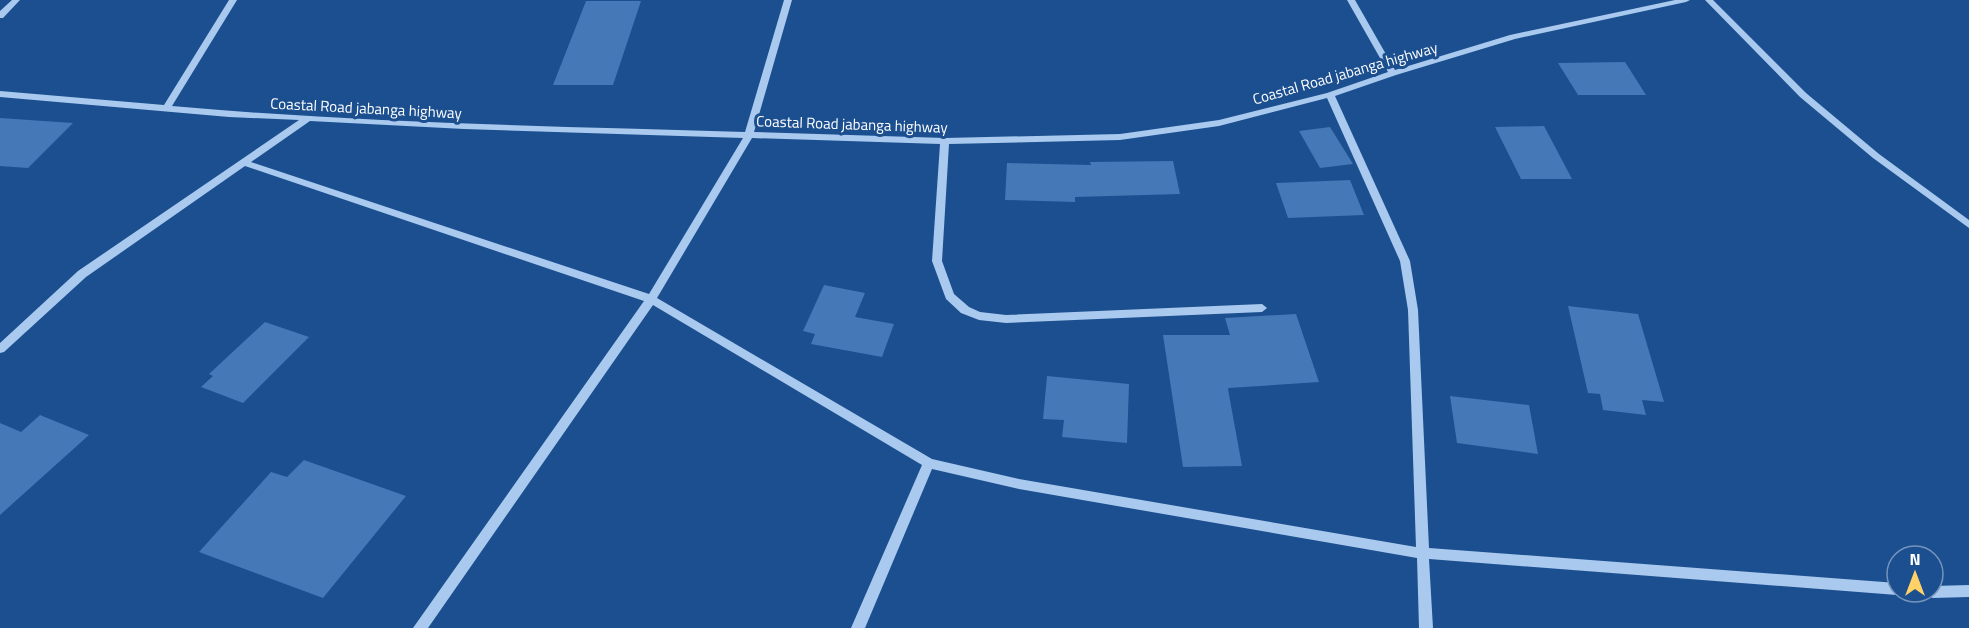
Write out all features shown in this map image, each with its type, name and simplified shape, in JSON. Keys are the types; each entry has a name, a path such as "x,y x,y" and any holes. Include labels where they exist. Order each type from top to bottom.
{"street":[{"path":"0,16 16,0"},
{"path":"166,109 233,0"},
{"path":"420,628 651,299 749,135 788,0"},
{"path":"1351,0 1393,73"},
{"name":"Coastal Road jabanga highway","path":"0,94 307,119 945,141 1120,137 1219,123 1330,94 1513,37 1686,0"},
{"path":"1709,0 1803,94 1876,156 1969,225"},
{"path":"1330,94 1406,261 1413,310 1425,628"},
{"path":"0,349 81,274 307,119"},
{"path":"945,141 938,261 950,296 965,309 979,316 1006,320 1262,308"},
{"path":"244,164 651,299 929,463 1019,484 1422,553 1885,588"},
{"path":"858,628 929,463"},
{"path":"1945,592 1969,591"}],"building":[{"path":"586,1 641,1 613,85 553,85"},
{"path":"1625,62 1646,95 1578,95 1558,63"},
{"path":"0,118 73,123 28,168 0,166"},
{"path":"1544,126 1572,179 1521,179 1495,127"},
{"path":"1330,127 1353,164 1320,168 1299,131"},
{"path":"1173,161 1180,194 1075,197 1075,202 1005,200 1007,163 1091,165 1090,162"},
{"path":"1350,180 1364,215 1288,218 1276,183"},
{"path":"824,285 865,293 855,317 894,324 882,357 811,344 815,334 803,331"},
{"path":"1568,306 1638,314 1664,402 1642,400 1646,415 1603,410 1600,394 1588,393"},
{"path":"1296,314 1319,382 1229,388 1242,466 1183,467 1163,335 1230,335 1225,318"},
{"path":"265,322 309,337 243,403 201,387 213,376 209,374"},
{"path":"1047,376 1129,384 1127,443 1062,437 1064,420 1043,419"},
{"path":"1450,396 1529,405 1538,454 1457,443"},
{"path":"40,415 89,435 0,515 0,423 21,432"},
{"path":"304,460 406,496 323,598 199,552 271,472 287,477"}]}
